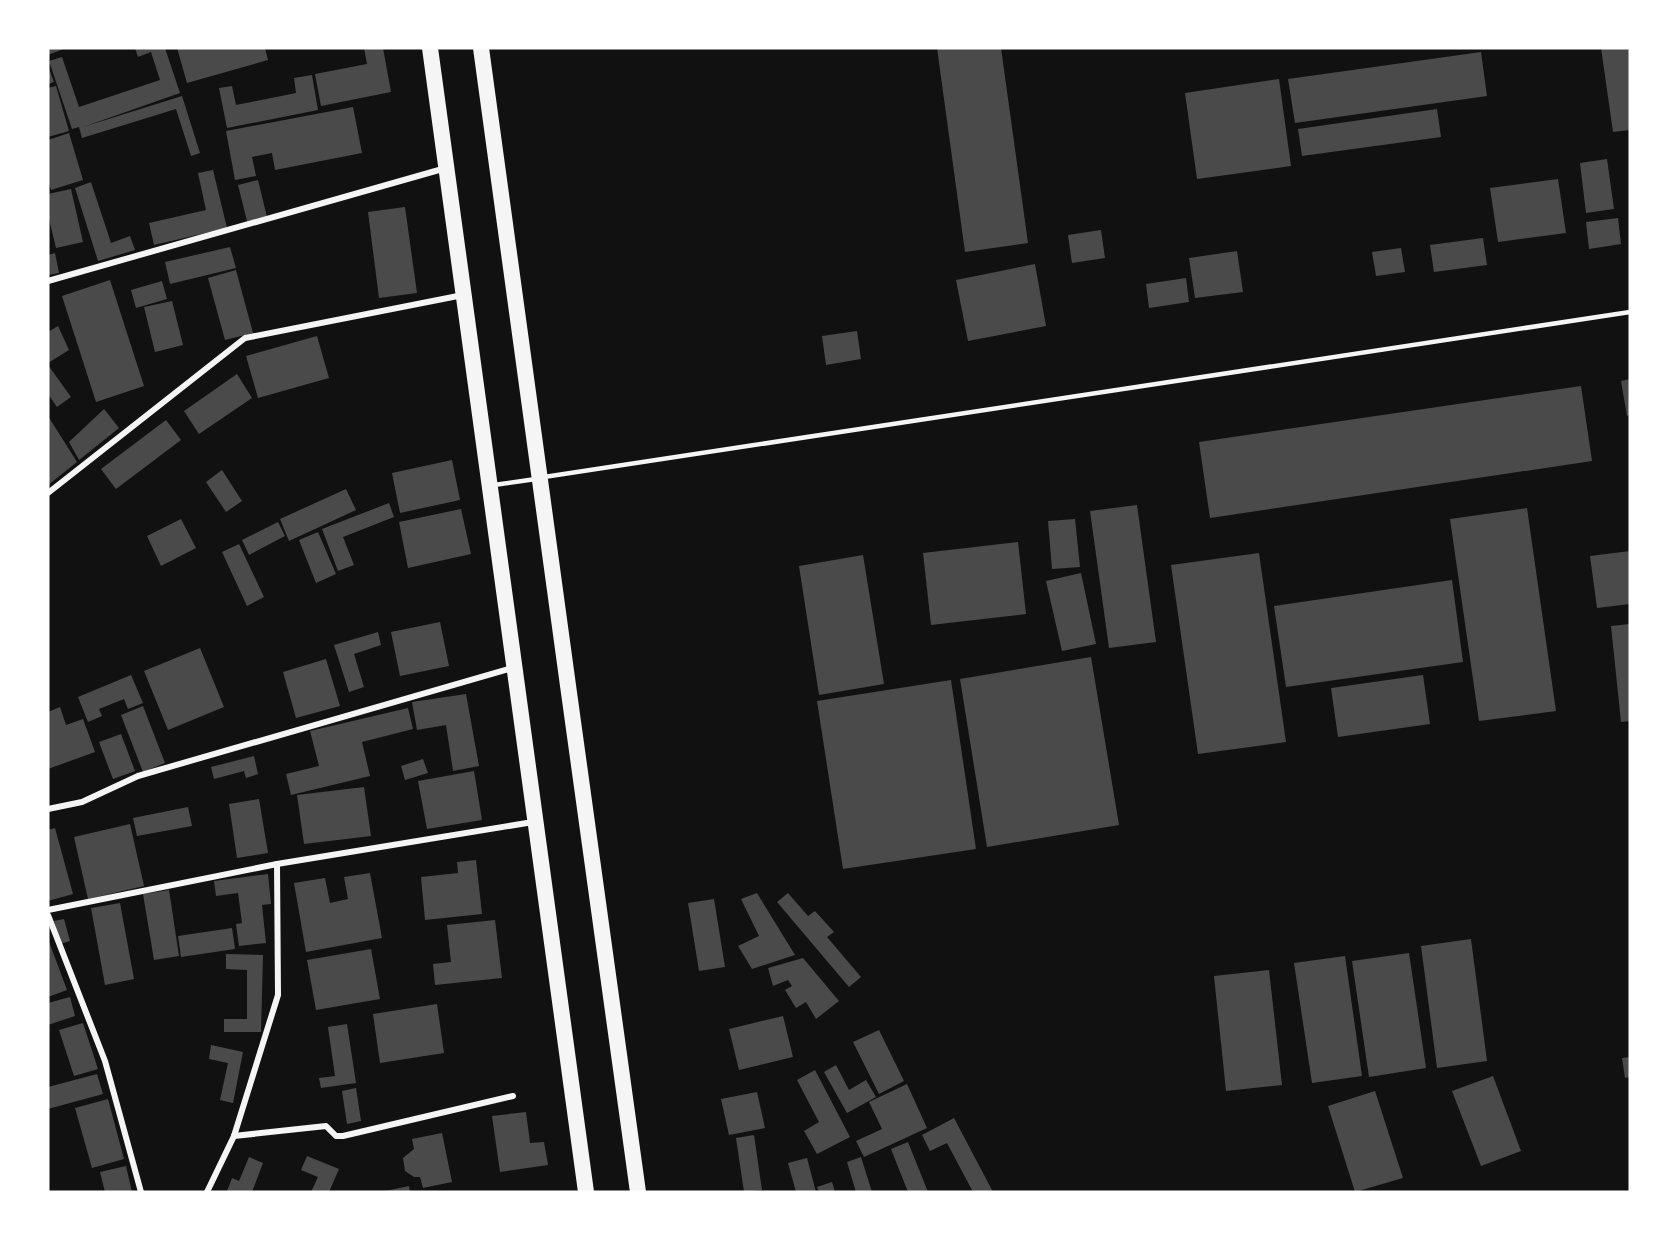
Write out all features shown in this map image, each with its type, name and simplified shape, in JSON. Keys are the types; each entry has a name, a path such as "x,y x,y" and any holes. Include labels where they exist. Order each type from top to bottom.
{"highway":[{"path":"430,48 586,1192"},
{"path":"481,48 541,478 577,767 638,1192"}],"street":[{"path":"48,281 447,168"},
{"path":"48,493 245,338 464,295"},
{"path":"48,810 82,802 138,776 516,667"},
{"path":"48,910 277,864 537,821"},
{"path":"207,1192 234,1136 278,995 277,864"},
{"path":"48,915 105,1061 141,1192"},
{"path":"234,1136 326,1126 336,1136 343,1136 513,1096"}],"lane":[{"path":"491,486 1630,312"}],"building":[{"path":"48,48 66,48 48,55"},
{"path":"135,48 165,48 180,93 83,127 182,96 200,153 191,156 176,109 82,138 79,127 72,129 49,61 62,57 79,107 160,80 151,52 138,57"},
{"path":"177,48 265,48 268,60 187,83"},
{"path":"364,48 383,48 391,92 321,106 315,74 367,64"},
{"path":"937,48 1001,48 1028,243 965,252"},
{"path":"1601,48 1630,48 1630,130 1613,132"},
{"path":"1481,52 1487,96 1295,123 1288,79"},
{"path":"48,66 54,82 48,84"},
{"path":"312,75 318,110 227,128 219,88 232,86 236,105 296,93 294,78"},
{"path":"1279,79 1291,166 1197,179 1185,93"},
{"path":"56,86 69,131 48,137 48,88"},
{"path":"353,107 362,153 275,170 272,153 252,157 256,176 235,180 226,131"},
{"path":"1437,109 1441,137 1302,156 1298,129"},
{"path":"69,133 83,180 51,190 48,180 48,140"},
{"path":"1607,159 1614,209 1586,213 1580,163"},
{"path":"213,170 227,228 154,245 149,223 206,210 198,173"},
{"path":"1558,179 1566,233 1498,242 1490,188"},
{"path":"258,180 267,217 247,221 238,185"},
{"path":"91,182 111,243 130,236 135,250 98,261 75,188"},
{"path":"71,189 83,242 56,248 48,215 48,194"},
{"path":"405,207 417,293 379,298 368,212"},
{"path":"1618,218 1621,244 1589,249 1586,222"},
{"path":"1101,230 1105,258 1072,263 1068,235"},
{"path":"1483,238 1487,265 1434,272 1430,245"},
{"path":"230,247 236,268 170,284 165,262"},
{"path":"1401,248 1405,272 1376,276 1372,252"},
{"path":"1237,251 1243,292 1195,298 1189,258"},
{"path":"55,253 59,273 48,275 48,255"},
{"path":"1035,264 1046,326 968,341 956,280"},
{"path":"236,270 253,333 225,340 208,278"},
{"path":"1186,278 1189,302 1149,308 1146,284"},
{"path":"110,280 144,386 96,402 62,296"},
{"path":"162,281 167,299 136,308 131,290"},
{"path":"172,301 183,345 155,352 144,307"},
{"path":"58,326 69,350 48,363 48,332"},
{"path":"857,331 861,359 826,365 822,336"},
{"path":"317,336 329,378 258,398 246,356"},
{"path":"48,365 71,397 57,407 48,394"},
{"path":"237,374 252,398 199,434 184,411"},
{"path":"1630,379 1630,415 1627,416 1621,381"},
{"path":"1581,386 1592,461 1210,518 1199,442"},
{"path":"104,409 119,428 79,460 69,442"},
{"path":"48,416 77,462 48,485"},
{"path":"166,420 181,440 116,489 101,469"},
{"path":"452,460 460,500 400,513 392,473"},
{"path":"222,470 242,501 226,512 206,482"},
{"path":"346,489 356,510 289,541 280,519"},
{"path":"389,503 394,517 343,537 354,565 338,571 322,529"},
{"path":"1137,505 1156,642 1109,648 1090,511"},
{"path":"1527,508 1556,711 1479,721 1450,519"},
{"path":"461,509 471,554 408,568 399,522"},
{"path":"181,519 196,548 161,566 147,536"},
{"path":"1075,519 1080,567 1052,569 1048,521"},
{"path":"278,522 285,536 249,555 242,540"},
{"path":"318,532 336,574 316,583 299,540"},
{"path":"1018,542 1026,614 931,625 923,553"},
{"path":"239,544 264,597 247,606 222,552"},
{"path":"1630,551 1630,604 1597,608 1590,556"},
{"path":"1259,553 1286,742 1198,754 1171,565"},
{"path":"863,555 884,684 819,695 799,566"},
{"path":"1081,573 1096,644 1062,651 1046,581"},
{"path":"1452,580 1463,662 1286,687 1274,606"},
{"path":"440,622 449,666 400,676 391,632"},
{"path":"1630,624 1630,721 1621,722 1611,626"},
{"path":"378,632 381,645 354,654 364,687 349,692 334,645"},
{"path":"200,648 224,707 168,730 144,671"},
{"path":"1091,657 1119,825 987,847 960,679"},
{"path":"326,659 340,706 296,718 283,672"},
{"path":"131,675 143,703 128,709 124,699 99,709 102,716 88,722 78,697"},
{"path":"1423,675 1430,724 1338,737 1331,688"},
{"path":"951,680 976,849 843,869 817,701"},
{"path":"466,694 479,766 453,771 446,725 417,730 412,702"},
{"path":"143,706 165,763 143,772 121,715"},
{"path":"60,707 66,725 83,719 95,752 48,769 48,712"},
{"path":"408,708 413,729 362,742 370,776 291,795 286,774 319,766 310,731"},
{"path":"121,734 135,771 113,779 99,742"},
{"path":"254,756 258,774 246,778 244,771 214,779 211,767"},
{"path":"423,759 428,773 405,780 401,766"},
{"path":"474,771 482,820 427,829 418,781"},
{"path":"364,787 371,836 304,844 297,795"},
{"path":"259,799 268,853 237,858 229,804"},
{"path":"188,807 192,826 137,836 133,818"},
{"path":"130,824 144,886 88,899 74,837"},
{"path":"55,828 73,894 48,901 48,830"},
{"path":"476,860 482,914 425,920 421,877 458,873 457,862"},
{"path":"370,873 382,938 306,952 294,883 325,878 330,903 348,899 344,877"},
{"path":"268,874 271,904 262,905 266,943 239,946 236,924 242,923 238,893 216,896 214,881"},
{"path":"169,890 179,956 154,960 143,894"},
{"path":"757,893 795,955 752,969 738,946 759,936 741,899"},
{"path":"788,893 808,916 815,911 834,932 827,937 861,977 849,987 777,902"},
{"path":"714,899 725,967 699,971 688,903"},
{"path":"120,903 134,979 105,985 91,908"},
{"path":"64,919 70,941 60,944 54,921"},
{"path":"495,920 502,978 435,985 433,964 451,962 447,925"},
{"path":"232,928 235,949 181,957 178,936"},
{"path":"48,939 67,990 48,997"},
{"path":"1471,939 1487,1061 1437,1068 1421,946"},
{"path":"371,949 380,999 316,1010 307,960"},
{"path":"1409,953 1426,1068 1369,1077 1352,961"},
{"path":"226,954 263,955 261,1032 224,1032 224,1019 247,1019 247,970 226,969"},
{"path":"1345,956 1362,1076 1312,1083 1294,963"},
{"path":"803,958 839,1001 816,1019 806,1002 796,1008 785,990 792,986 788,980 773,986 768,968"},
{"path":"1269,970 1282,1085 1226,1091 1214,976"},
{"path":"70,997 75,1016 48,1025 48,1003"},
{"path":"437,1004 444,1053 380,1063 373,1014"},
{"path":"783,1016 793,1057 739,1070 729,1029"},
{"path":"83,1023 98,1069 74,1076 59,1030"},
{"path":"347,1024 356,1083 321,1088 319,1078 335,1076 328,1027"},
{"path":"879,1030 904,1081 879,1094 853,1042"},
{"path":"211,1045 243,1052 233,1103 220,1100 228,1063 209,1059"},
{"path":"1630,1057 1630,1077 1625,1078 1622,1058"},
{"path":"836,1065 849,1090 866,1080 876,1097 847,1113 824,1072"},
{"path":"815,1070 850,1137 817,1154 804,1131 819,1122 797,1080"},
{"path":"97,1074 103,1094 48,1109 48,1087"},
{"path":"1493,1076 1521,1151 1481,1166 1452,1091"},
{"path":"907,1084 927,1128 864,1157 856,1141 882,1129 869,1102"},
{"path":"356,1088 361,1121 347,1124 342,1091"},
{"path":"1375,1091 1403,1178 1355,1192 1328,1106"},
{"path":"757,1092 765,1128 729,1135 721,1099"},
{"path":"108,1099 124,1159 92,1168 75,1108"},
{"path":"526,1112 530,1143 544,1142 548,1165 500,1172 492,1116"},
{"path":"954,1118 993,1192 973,1192 947,1143 930,1151 922,1135"},
{"path":"442,1133 452,1182 423,1188 420,1177 414,1177 405,1171 403,1158 414,1149 412,1139"},
{"path":"754,1135 762,1190 744,1192 736,1138"},
{"path":"908,1142 928,1192 908,1192 891,1149"},
{"path":"307,1156 339,1169 329,1192 311,1192 318,1177 301,1170"},
{"path":"249,1157 263,1163 252,1192 227,1191 232,1178 239,1181"},
{"path":"861,1157 872,1192 856,1192 847,1162"},
{"path":"807,1158 816,1192 796,1192 788,1163"},
{"path":"126,1166 132,1192 105,1192 100,1172"},
{"path":"832,1182 835,1192 819,1192 817,1187"},
{"path":"409,1186 410,1192 385,1191"}]}
